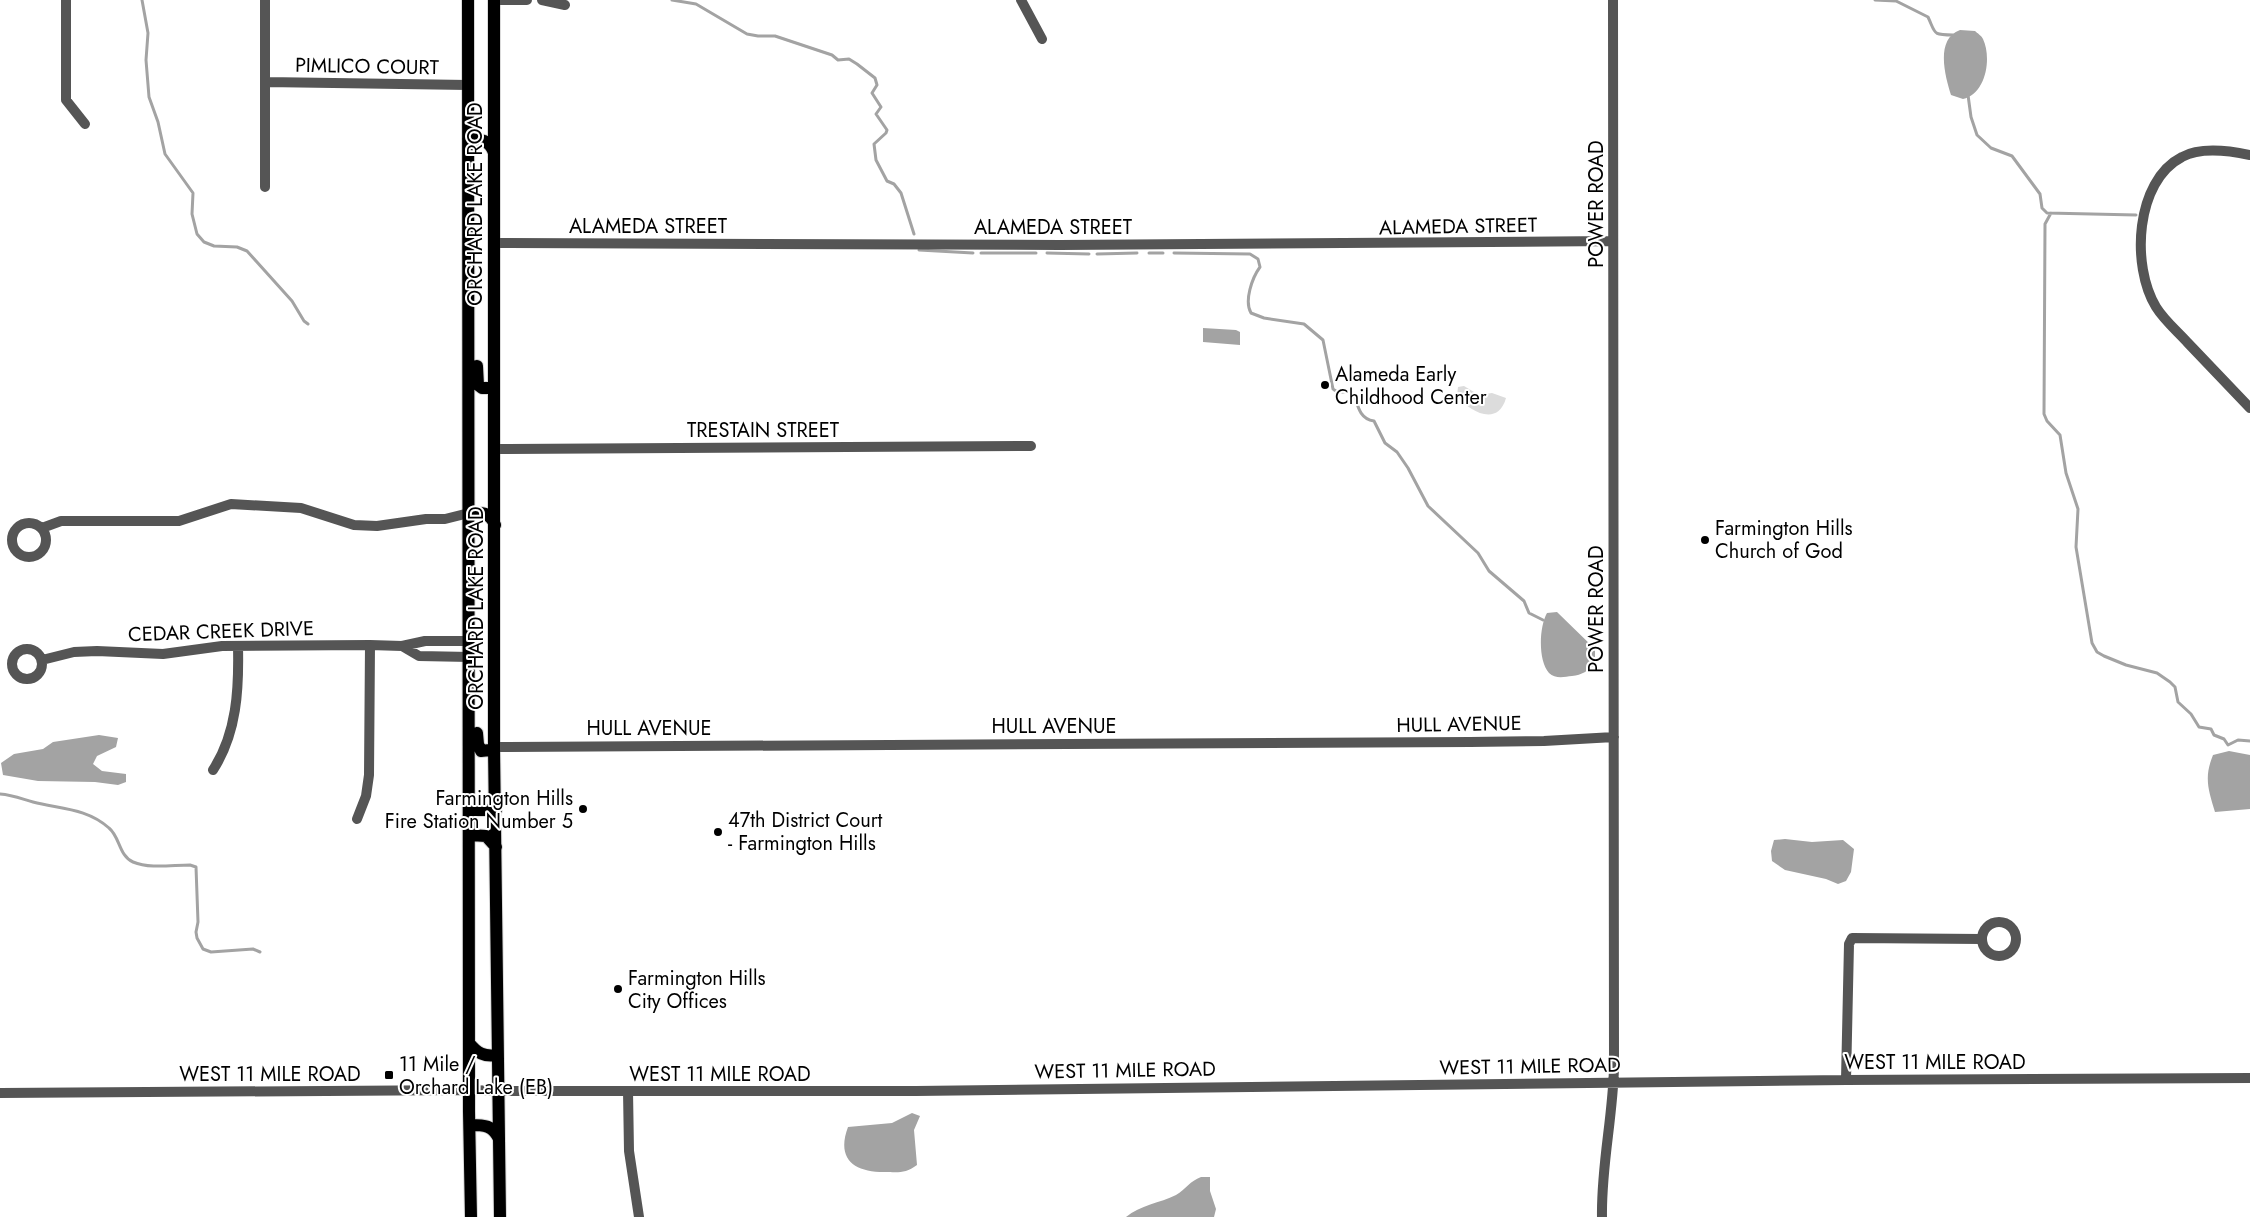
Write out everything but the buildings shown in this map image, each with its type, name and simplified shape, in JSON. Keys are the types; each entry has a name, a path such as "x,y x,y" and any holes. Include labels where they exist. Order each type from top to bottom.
{"main road":[{"name":"ORCHARD LAKE ROAD","path":"468,0 469,1043 471,1217"},
{"name":"ORCHARD LAKE ROAD","path":"494,0 494,747 500,1217"},
{"path":"468,139 486,141 495,156"},
{"path":"468,270 474,284 477,306 477,380 482,388 494,388"},
{"path":"469,513 484,513 491,518 495,525"},
{"path":"469,636 478,668 479,748 485,751 494,747"},
{"path":"470,810 496,810"},
{"path":"470,835 486,836 496,847"},
{"path":"469,1043 482,1054 497,1055"},
{"path":"470,1125 492,1128 499,1139"}],"street":[{"path":"66,0 66,100 85,124"},
{"name":"PIMLICO COURT","path":"265,187 266,0"},
{"path":"494,0 527,0"},
{"path":"542,0 565,5"},
{"path":"1020,0 1042,39"},
{"name":"POWER ROAD","path":"1602,1217 1603,1172 1612,1115 1614,1083 1615,360 1612,242 1613,0"},
{"name":"PIMLICO COURT","path":"266,82 468,84"},
{"path":"2250,154 2204,152 2184,155 2169,165 2157,180 2149,196 2141,238 2144,276 2157,309 2250,408"},
{"name":"ALAMEDA STREET","path":"494,243 1060,246 1612,242"},
{"name":"TRESTAIN STREET","path":"495,449 1031,446"},
{"path":"42,528 61,521 179,521 231,504 302,508 354,525 376,526 426,519 445,519 469,513"},
{"name":"CEDAR CREEK DRIVE","path":"42,660 74,652 97,651 163,654 222,646 370,644 402,646 469,636"},
{"path":"357,819 366,796 369,775 370,644"},
{"path":"213,770 220,759 232,726 236,703 238,646"},
{"name":"CEDAR CREEK DRIVE","path":"402,646 419,656 470,657"},
{"name":"HULL AVENUE","path":"494,747 1460,742 1544,741 1614,737"},
{"path":"1846,1080 1849,944 1852,938 1982,939"},
{"name":"WEST 11 MILE ROAD","path":"0,1093 470,1090 916,1091 1846,1080 2250,1078"},
{"path":"628,1091 629,1152 641,1216"}],"shaded area":[{"path":"1960,30 1975,31 1981,36 1986,47 1987,56 1987,65 1982,83 1971,96 1963,99 1951,95 1946,78 1944,59 1947,41"},
{"path":"1203,328 1236,330 1240,332 1240,345 1203,342"},
{"path":"1464,386 1479,395 1492,393 1506,398 1502,407 1497,412 1483,414 1469,407 1457,396 1458,387"},
{"path":"1557,612 1595,649 1595,664 1582,674 1557,677 1551,675 1545,668 1541,652 1542,627 1547,613"},
{"path":"99,735 118,738 116,747 97,756 93,764 102,771 126,774 126,782 118,785 95,782 38,781 3,775 1,763 14,754 43,749 53,742"},
{"path":"2229,751 2250,755 2250,809 2215,812 2209,790 2210,763 2213,755"},
{"path":"1785,839 1812,842 1843,840 1854,849 1851,872 1846,881 1838,884 1826,879 1785,870 1772,861 1771,851 1774,840"},
{"path":"912,1113 920,1116 914,1130 917,1165 905,1171 884,1172 864,1169 850,1162 844,1148 848,1127 892,1123"},
{"path":"1201,1177 1210,1177 1210,1191 1216,1209 1214,1217 1126,1217 1137,1210 1176,1195"}],"waterway":[{"path":"142,0 148,33 146,60 149,97 158,122 165,154 193,193 192,214 197,234 204,242 214,246 237,247 247,251 292,301 304,321 308,324"},
{"path":"672,0 696,4 747,34 775,36 832,55 838,60 849,59 875,78 877,85 872,93 881,107 876,114 887,130 874,144 876,160 887,181 894,184 901,193 914,234"},
{"path":"1875,0 1896,1 1928,17 1938,34 1953,35 1954,37"},
{"path":"1968,95 1971,117 1977,135 1991,148 2012,156 2040,194 2042,208 2047,213 2136,215"},
{"path":"2051,213 2045,224 2044,414 2047,421 2060,435 2066,473 2078,509 2076,547 2092,643 2097,652 2104,656 2126,665 2157,673 2170,682 2175,687 2178,702 2191,714 2199,727 2211,729 2214,735 2224,739 2228,745 2238,740 2250,741"},
{"path":"919,250 973,253"},
{"path":"981,253 1036,253"},
{"path":"1047,253 1089,254"},
{"path":"1097,254 1137,253"},
{"path":"1149,253 1163,253"},
{"path":"1174,253 1250,254 1258,259 1260,267 1254,277 1248,302 1251,313 1264,318 1304,324 1323,340 1333,389 1338,392 1354,394 1360,412 1369,420 1374,421 1385,443 1397,452 1408,468 1428,506 1478,553 1489,571 1524,601 1529,613 1543,620"},
{"path":"0,794 92,816 113,832 122,851 133,862 154,866 190,865 196,867 198,922 196,932 203,949 211,952 253,949 260,952"}],"place":[{"name":"Alameda Early Childhood Center","path":"1325,385"},
{"name":"Farmington Hills Church of God","path":"1705,540"},
{"name":"Farmington Hills Fire Station Number 5","path":"583,809"},
{"name":"47th District Court - Farmington Hills","path":"718,832"},
{"name":"Farmington Hills City Offices","path":"618,989"},
{"name":"11 Mile / Orchard Lake (EB)","path":"389,1075"}]}
